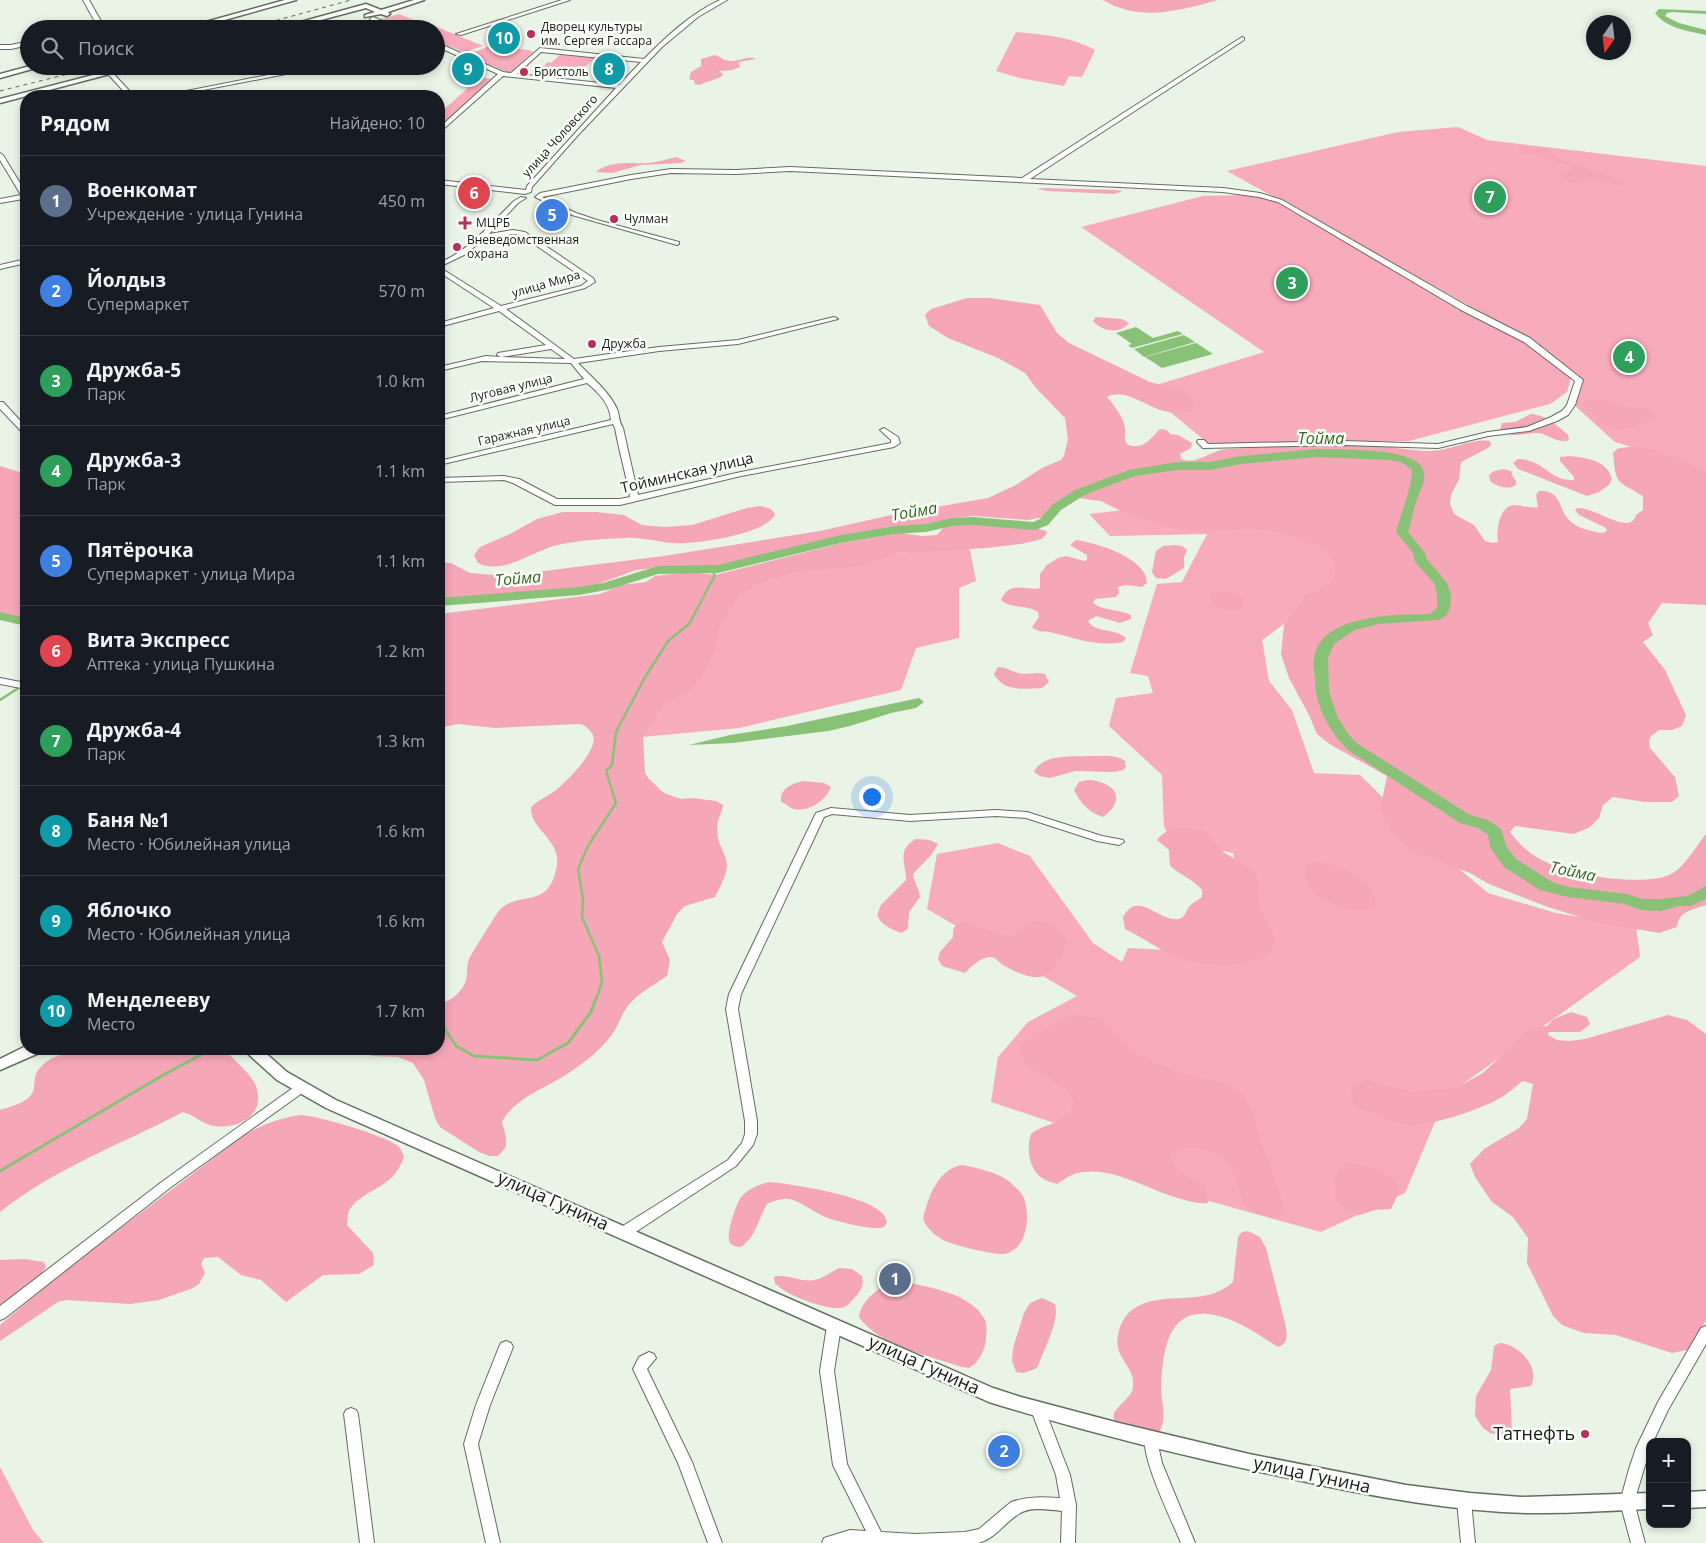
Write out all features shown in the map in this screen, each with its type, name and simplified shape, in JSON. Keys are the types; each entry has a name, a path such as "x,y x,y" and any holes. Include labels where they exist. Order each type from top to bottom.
{"main road":[{"path":"217,20 293,0"},
{"path":"381,12 421,0"},
{"path":"313,20 366,6 387,14 370,17 352,10"},
{"path":"0,76 20,71"},
{"path":"43,90 102,75"},
{"path":"0,101 20,96"},
{"path":"0,1065 21,1055"},
{"name":"улица Гунина","path":"258,1055 301,1088 346,1111 989,1394 1038,1410 1151,1440 1350,1484 1410,1495 1464,1501 1551,1506 1646,1501"},
{"path":"1691,1500 1706,1499"}],"street":[{"path":"86,0 98,20"},
{"path":"459,34 567,0"},
{"name":"улица Чоловского","path":"445,262 464,254 526,194 528,188 620,87 681,26 705,9 724,0"},
{"path":"370,17 377,20"},
{"path":"1023,181 1242,39"},
{"path":"0,47 11,48 20,46"},
{"path":"445,48 502,74 620,87"},
{"path":"513,75 540,50 646,61"},
{"path":"445,126 502,74"},
{"path":"112,75 126,90"},
{"path":"196,90 276,75"},
{"path":"0,155 20,187"},
{"path":"539,196 631,177 681,171 736,172 790,168 1252,193 1273,198 1464,308 1527,340 1575,375 1579,383 1571,405 1565,413 1554,419 1528,429 1488,434 1438,446 1344,444 1206,446 1201,442"},
{"path":"445,183 526,194 537,192 539,196 574,214 677,243"},
{"path":"0,201 20,198"},
{"name":"улица Мира","path":"483,237 512,232 523,233 592,278 589,284 583,287 501,309"},
{"path":"0,267 20,262"},
{"path":"445,273 501,309 573,361 601,391 614,410 614,421 619,428 634,499"},
{"path":"445,323 501,309"},
{"path":"480,359 573,361 659,349 738,342 834,318"},
{"path":"445,368 480,359 553,346"},
{"name":"Луговая улица","path":"445,416 589,380"},
{"path":"0,404 20,425"},
{"name":"Гаражная улица","path":"445,462 614,421"},
{"name":"Тойминская улица","path":"445,480 504,478 516,481 556,502 620,502 741,474 894,445 896,443 895,439 884,430"},
{"path":"0,681 20,685"},
{"path":"623,1233 732,1163 747,1145 751,1134 748,1091 732,1009 792,872 820,815 831,811 910,818 996,813 1027,815 1102,839 1119,842"},
{"path":"0,1314 167,1184 301,1088"},
{"path":"834,1326 826,1372 840,1465 877,1539"},
{"path":"1638,1543 1627,1502 1643,1448 1663,1406 1706,1332"},
{"path":"493,1543 471,1444 483,1405 506,1346"},
{"path":"649,1358 644,1360 640,1369 685,1462 715,1543"},
{"path":"1038,1410 1063,1475 1069,1505 1068,1543"},
{"path":"351,1414 367,1543"},
{"path":"1151,1440 1155,1463 1188,1543"},
{"path":"1464,1501 1468,1543"},
{"path":"829,1543 850,1537 915,1542 965,1540 983,1535 1016,1507 1033,1503 1069,1505"}],"shaded area":[{"path":"1103,0 1218,0 1174,11 1145,13 1117,7"},
{"path":"1659,9 1706,11 1706,14 1672,12 1667,13 1665,16 1679,23 1706,30 1706,35 1678,28 1665,22 1655,13"},
{"path":"399,14 414,20 383,20 381,19"},
{"path":"445,30 483,46 464,52 445,45"},
{"path":"1016,32 1066,39 1095,50 1082,77 1069,76 1064,86 1020,78 996,71"},
{"path":"489,46 533,52 512,71 507,72 468,55"},
{"path":"560,55 595,58 574,77 537,73 548,62 551,63"},
{"path":"715,55 729,61 756,59 739,62 740,67 732,70 719,71 723,74 721,77 699,85 694,84 695,81 689,79 691,72 701,66 701,59"},
{"path":"480,77 494,79 445,124 445,109"},
{"path":"1458,127 1487,140 1706,166 1706,470 1615,442 1574,405 1581,379 1522,335 1227,171 1398,132"},
{"path":"1521,147 1552,152 1560,159 1621,180 1625,185 1617,185 1590,177 1576,183 1570,182 1561,177 1571,170 1571,167 1537,155 1519,154 1517,151"},
{"path":"676,157 686,161 681,163 641,165 612,173 596,172 614,164 649,163"},
{"path":"1037,189 1123,191 1114,194"},
{"path":"1249,195 1277,202 1521,340 1571,378 1567,392 1550,404 1409,441 1209,444 1141,388 1264,352 1081,227 1203,196"},
{"path":"967,298 990,298 1040,305 1057,333 1069,343 1150,382 1186,392 1194,403 1192,411 1164,411 1121,394 1107,397 1123,421 1125,439 1128,445 1143,445 1160,429 1167,430 1170,434 1178,435 1192,443 1191,448 1180,454 1181,459 1187,461 1228,449 1345,444 1430,451 1475,441 1490,441 1491,445 1488,448 1461,462 1459,479 1451,495 1450,504 1454,514 1474,525 1485,541 1493,543 1498,542 1498,526 1505,510 1509,506 1514,505 1538,507 1536,495 1539,491 1552,493 1568,519 1585,529 1600,533 1607,531 1606,528 1579,515 1575,510 1577,508 1592,511 1619,522 1627,523 1633,521 1636,515 1643,510 1643,496 1619,481 1615,471 1613,453 1617,449 1628,447 1651,449 1706,470 1706,605 1662,603 1648,623 1653,635 1643,642 1665,670 1686,715 1682,726 1672,730 1659,730 1651,736 1649,741 1650,748 1675,777 1679,796 1672,802 1645,802 1613,797 1603,805 1599,818 1590,827 1574,834 1515,826 1510,832 1532,854 1559,868 1591,876 1628,880 1660,878 1671,874 1685,862 1706,834 1706,905 1683,914 1677,927 1659,933 1596,922 1548,907 1489,884 1470,873 1414,852 1405,845 1391,832 1380,810 1387,776 1331,745 1317,734 1289,678 1281,654 1284,625 1305,596 1325,587 1334,578 1336,562 1323,548 1281,532 1253,529 1198,532 1179,530 1121,511 1101,501 1078,498 1050,516 1028,520 974,516 955,518 722,567 665,567 636,570 579,591 516,600 445,605 445,562 451,563 470,573 505,576 664,556 820,531 896,514 988,498 1014,486 1042,468 1061,460 1064,456 1068,439 1065,418 1036,388 1025,373 998,358 948,338 929,326 925,315 931,309"},
{"path":"1096,317 1122,319 1129,323 1121,329 1111,330 1096,324 1093,321"},
{"path":"1136,327 1153,338 1178,331 1183,334 1132,348 1128,345 1132,344 1116,333"},
{"path":"1184,335 1195,342 1144,357 1134,349"},
{"path":"1196,343 1213,354 1162,368 1145,357"},
{"path":"1602,400 1623,406 1647,409 1653,412 1655,416 1633,427 1620,430 1612,429 1599,423 1596,416 1585,409 1583,404 1585,401"},
{"path":"1531,414 1542,416 1551,421 1568,435 1569,440 1561,441 1539,433 1509,435 1500,430 1502,423 1515,422"},
{"path":"1570,456 1589,459 1601,464 1606,468 1612,479 1609,485 1599,492 1587,496 1518,469 1513,463 1518,459 1527,460 1559,478 1574,480 1574,477 1560,461 1560,457"},
{"path":"0,466 20,472 20,619 0,613"},
{"path":"1504,469 1511,471 1516,485 1503,487 1490,481 1489,475 1494,471"},
{"path":"1285,492 1372,560 1262,640 1269,681 1292,710 1314,773 1360,775 1434,848 1488,893 1556,913 1636,926 1640,957 1446,1096 1405,1193 1321,1232 1198,1198 1069,1128 991,1102 998,1057 1028,1022 1077,996 927,909 937,854 998,843 1030,856 1093,943 1122,962 1128,948 1206,952 1244,909 1233,853 1172,841 1164,827 1162,775 1109,726 1116,698 1153,693 1148,676 1130,673 1157,584 1182,582 1207,534 1110,536 1089,514"},
{"path":"760,506 771,509 775,514 769,521 745,532 712,540 682,543 632,538 566,543 548,548 518,561 498,566 478,563 474,555 480,547 510,534 537,519 563,512 596,512 624,515 642,525 665,527 692,525 747,508"},
{"path":"997,523 1037,528 1047,533 1042,539 1021,544 898,553 861,566 797,572 767,580 740,593 718,631 714,653 697,684 663,706 643,736 645,773 664,793 681,799 692,798 716,801 723,805 717,833 726,859 727,868 715,897 685,906 677,914 662,942 670,960 667,976 632,1001 611,1036 601,1047 579,1066 534,1093 508,1113 502,1122 506,1137 506,1147 498,1156 490,1156 479,1152 440,1127 435,1118 424,1080 413,1063 398,1057 370,1055 445,1055 445,1002 462,988 466,980 470,957 496,915 504,907 512,902 539,895 547,889 553,880 557,855 550,841 535,822 531,807 556,790 568,779 589,754 594,738 585,726 580,724 495,728 458,724 445,727 445,613 600,594 622,585 646,582 655,576 690,572 715,575 842,543 901,533 922,536 937,535 944,527"},
{"path":"1076,540 1096,544 1119,553 1139,566 1145,574 1147,583 1142,587 1126,585 1118,587 1119,593 1116,597 1095,599 1093,603 1097,606 1131,615 1131,619 1120,623 1096,616 1088,621 1095,627 1122,635 1126,638 1123,642 1097,643 1038,630 1032,627 1039,617 1038,612 1028,608 1009,605 1001,600 1009,590 1014,588 1040,588 1040,574 1047,565 1058,558 1066,556 1084,561 1087,560 1087,555 1070,545"},
{"path":"969,545 976,581 959,588 959,638 916,648 901,690 739,728 642,737 732,587 857,558"},
{"path":"1163,546 1182,546 1187,550 1184,557 1184,568 1166,579 1156,578 1152,572 1156,551"},
{"path":"1222,591 1238,594 1244,601 1242,607 1237,611 1228,611 1212,603 1210,598 1212,594"},
{"path":"998,667 1023,674 1045,674 1049,682 1042,688 1022,689 1009,687 998,680 994,674"},
{"path":"919,698 924,702 916,708 828,731 733,743 689,745 730,735 787,726"},
{"path":"1109,756 1125,761 1126,767 1123,770 1114,772 1075,771 1050,778 1040,776 1034,772 1044,762 1059,757"},
{"path":"1087,780 1104,784 1114,792 1116,797 1115,803 1111,810 1103,817 1086,807 1074,790 1079,782"},
{"path":"803,781 824,783 831,787 825,797 809,808 791,808 781,801 782,793 785,790 791,785"},
{"path":"1185,827 1204,831 1223,852 1245,865 1257,876 1260,909 1275,937 1275,945 1268,954 1257,960 1228,965 1184,960 1173,956 1125,929 1123,917 1129,909 1135,906 1142,906 1171,919 1179,919 1184,916 1190,906 1202,897 1202,890 1199,886 1170,866 1169,850 1157,840 1166,832"},
{"path":"916,839 930,840 938,844 931,855 913,874 920,897 909,912 908,929 901,933 884,924 877,915 881,905 906,880 904,852 910,843"},
{"path":"1313,861 1342,869 1361,880 1369,886 1375,904 1362,910 1353,910 1335,905 1320,897 1311,888 1304,875 1308,862"},
{"path":"1031,921 1043,922 1054,926 1062,933 1067,943 1056,966 1043,976 1035,977 1015,971 993,957 980,960 965,973 942,966 938,959 940,952 953,937 953,930 957,923 970,923 998,934 1011,935 1017,933"},
{"path":"1571,1012 1587,1017 1590,1024 1580,1032 1549,1032 1548,1035 1557,1040 1585,1039 1668,1015 1687,1020 1706,1034 1706,1320 1691,1349 1672,1353 1616,1335 1584,1333 1562,1325 1553,1316 1527,1263 1528,1238 1513,1217 1492,1202 1475,1177 1470,1164 1484,1149 1519,1128 1527,1119 1533,1084 1523,1081 1505,1095 1485,1105 1458,1115 1419,1125 1409,1125 1387,1119 1361,1108 1352,1100 1353,1084 1367,1080 1412,1092 1456,1088 1483,1073 1531,1028 1547,1026 1554,1019"},
{"path":"1078,1015 1102,1019 1133,1050 1153,1062 1182,1074 1221,1082 1238,1090 1248,1103 1283,1202 1282,1213 1279,1217 1260,1214 1251,1210 1243,1201 1235,1176 1228,1163 1218,1154 1204,1149 1185,1148 1175,1151 1170,1155 1179,1170 1205,1187 1208,1203 1196,1203 1171,1196 1116,1175 1102,1172 1074,1174 1057,1184 1044,1179 1038,1174 1031,1164 1029,1146 1031,1134 1062,1119 1071,1110 1074,1102 1068,1092 1061,1086 1025,1062 1020,1055 1019,1048 1024,1041 1036,1034 1062,1020"},
{"path":"230,1055 253,1080 258,1094 258,1103 255,1111 242,1122 224,1127 210,1125 183,1112 66,1169 21,1196 0,1212 0,1110 26,1100 33,1092 37,1071 44,1063 58,1056"},
{"path":"302,1115 368,1132 399,1147 402,1152 404,1157 393,1176 386,1183 363,1196 348,1212 347,1225 373,1253 374,1265 359,1274 323,1275 286,1302 261,1280 241,1275 218,1257 204,1258 201,1264 205,1273 199,1284 193,1288 159,1300 130,1304 66,1300 58,1302 0,1341 0,1325 65,1270 244,1135 272,1122"},
{"path":"1352,1163 1382,1171 1395,1181 1398,1188 1397,1198 1391,1209 1375,1210 1360,1215 1348,1211 1339,1204 1335,1199 1335,1180 1342,1164"},
{"path":"963,1165 1002,1177 1023,1196 1027,1212 1026,1230 1023,1239 1012,1251 1004,1254 993,1253 953,1244 935,1234 925,1223 923,1217 938,1180 949,1170"},
{"path":"769,1182 810,1188 859,1200 881,1212 887,1222 884,1227 879,1228 856,1225 828,1218 790,1199 783,1199 767,1204 746,1243 741,1247 732,1245 729,1239 730,1227 741,1197 761,1184"},
{"path":"1248,1231 1260,1237 1266,1248 1286,1327 1287,1337 1285,1342 1278,1347 1231,1320 1211,1315 1196,1314 1184,1319 1175,1327 1169,1338 1165,1353 1161,1387 1164,1416 1159,1432 1129,1427 1115,1420 1113,1416 1115,1412 1132,1392 1133,1387 1133,1378 1119,1351 1117,1340 1125,1318 1132,1310 1156,1300 1196,1297 1222,1290 1233,1282 1238,1237 1242,1232"},
{"path":"24,1259 44,1262 46,1267 38,1278 0,1307 0,1260"},
{"path":"839,1268 852,1269 862,1276 863,1279 862,1288 859,1293 842,1308 833,1308 805,1300 787,1292 775,1283 774,1277 784,1276 809,1281 823,1277"},
{"path":"892,1281 922,1285 947,1292 970,1303 979,1311 985,1320 987,1330 984,1348 976,1363 969,1368 962,1367 906,1349 892,1343 868,1327 859,1317 860,1311 876,1291"},
{"path":"1042,1298 1055,1304 1055,1318 1050,1336 1037,1368 1024,1373 1016,1372 1012,1361 1013,1348 1024,1313 1030,1303"},
{"path":"1500,1343 1521,1352 1533,1371 1531,1386 1510,1389 1512,1433 1506,1436 1490,1433 1483,1428 1475,1416 1476,1396 1491,1370 1494,1346"},
{"path":"0,1467 33,1530 44,1543 0,1543"}],"waterway":[{"name":"Тойма","path":"445,602 579,591 606,586 658,570 718,569 841,539 895,530 926,528 952,522 973,521 1035,526 1044,522 1057,507 1079,493 1093,487 1133,473 1177,466 1210,466 1241,460 1317,453 1388,456 1405,459 1418,470 1418,486 1413,492 1402,532 1419,553 1420,559 1441,583 1444,595 1443,608 1440,615 1431,618 1378,620 1350,627 1329,641 1321,658 1322,692 1331,718 1344,738 1353,747 1465,819 1483,824 1495,833 1498,847 1510,863 1546,886 1568,892 1627,899 1640,904 1660,905 1679,901 1691,901 1706,891"},
{"path":"710,570 715,575 714,577"},
{"path":"596,1000 602,982 599,956 582,917 583,899 578,869 588,846 616,803 606,771 612,765 616,732 644,679 668,641 689,624 714,577"},
{"name":"Тойма","path":"0,616 20,621"},
{"path":"0,700 17,689"},
{"path":"445,1029 456,1046 474,1056 537,1060 568,1043 591,1012 596,998"},
{"path":"0,1171 201,1055"}],"railway":[{"path":"278,20 351,0"},
{"path":"0,91 64,75"}],"place":[{"name":"Дворец культуры им. Сергея Гассара","path":"531,34"},
{"name":"Менделееву","path":"504,38"},
{"name":"Яблочко","path":"468,69"},
{"name":"Баня №1","path":"609,69"},
{"name":"Бристоль","path":"524,72"},
{"name":"Вита Экспресс","path":"474,193"},
{"name":"Дружба-4","path":"1490,197"},
{"name":"Пятёрочка","path":"552,215"},
{"name":"Чулман","path":"614,219"},
{"name":"МЦРБ","path":"465,223"},
{"name":"Вневедомственная охрана","path":"457,247"},
{"name":"Дружба-5","path":"1292,283"},
{"name":"Дружба","path":"592,344"},
{"name":"Дружба-3","path":"1629,357"},
{"name":"Военкомат","path":"895,1279"},
{"name":"Татнефть","path":"1585,1434"},
{"name":"Йолдыз","path":"1004,1451"}]}
